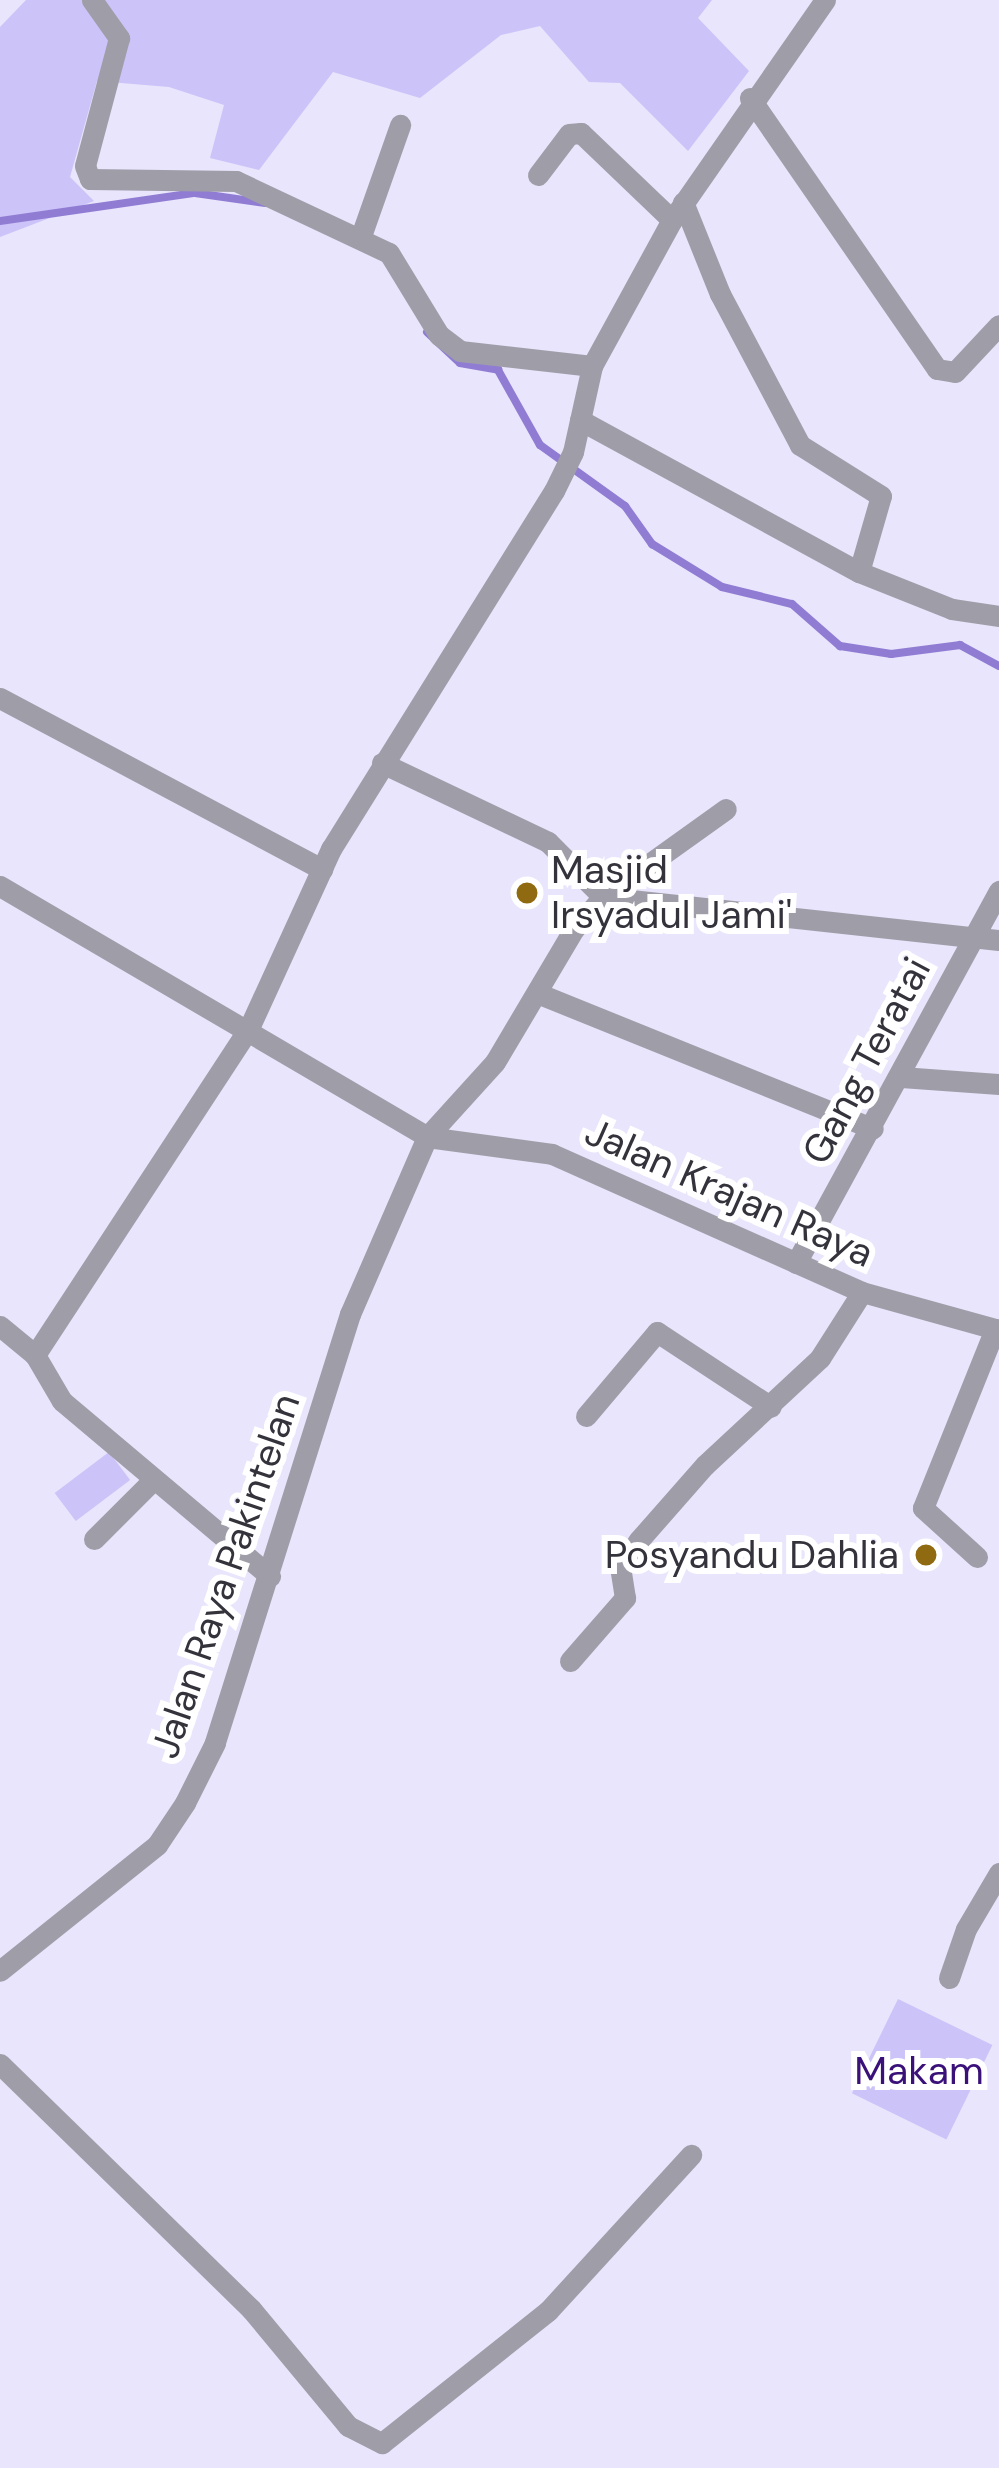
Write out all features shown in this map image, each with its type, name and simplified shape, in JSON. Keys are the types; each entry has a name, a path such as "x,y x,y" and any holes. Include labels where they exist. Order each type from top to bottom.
{"street":[{"path":"92,0 119,38 86,166 90,178 229,179 361,236 397,262 449,345 592,366"},
{"path":"35,1355 249,1028 322,868 382,763 554,491 573,452 592,366 678,211 749,98 825,0"},
{"path":"749,98 942,373 955,372 999,325"},
{"path":"361,236 400,125"},
{"path":"538,175 569,134 580,133 678,211 800,445 880,496 859,572"},
{"path":"580,420 859,572 952,609 999,616"},
{"path":"0,698 322,868"},
{"path":"382,763 548,842 603,897 971,941 999,940"},
{"name":"Jalan Raya Pakintelan","path":"0,1971 165,1835 215,1743 350,1314 427,1137 495,1062 603,897 726,809"},
{"path":"0,886 249,1028 427,1137"},
{"name":"Gang Teratai","path":"796,1263 999,891"},
{"path":"537,993 873,1129"},
{"path":"901,1077 999,1084"},
{"name":"Jalan Krajan Raya","path":"427,1137 551,1154 862,1292 997,1330"},
{"path":"570,1661 625,1598 620,1567 639,1540 705,1465 820,1358 862,1292"},
{"path":"0,1327 35,1355 62,1401 270,1576"},
{"path":"977,1557 922,1508 997,1330"},
{"path":"586,1416 657,1332 771,1407"},
{"path":"94,1539 153,1480"},
{"path":"950,1978 966,1929 999,1873"},
{"path":"0,2064 251,2309 348,2426 382,2443 548,2312 691,2155"}],"green space":[{"path":"26,0 712,0 698,18 749,71 688,151 620,83 589,82 540,26 501,35 420,98 333,72 259,170 210,158 224,105 169,87 97,81 70,177 94,201 0,237 0,27"},
{"path":"109,1452 130,1480 76,1521 55,1493"},
{"name":"Makam","path":"898,1999 992,2045 946,2139 852,2093"}],"waterway":[{"path":"0,221 195,193 265,203"},
{"path":"427,332 460,363 498,370 540,445 625,506 652,544 722,587 792,604 840,646 891,654 960,645 999,666"}],"place":[{"name":"Masjid Irsyadul Jami'","path":"527,893"},
{"name":"Posyandu Dahlia","path":"926,1555"}]}
